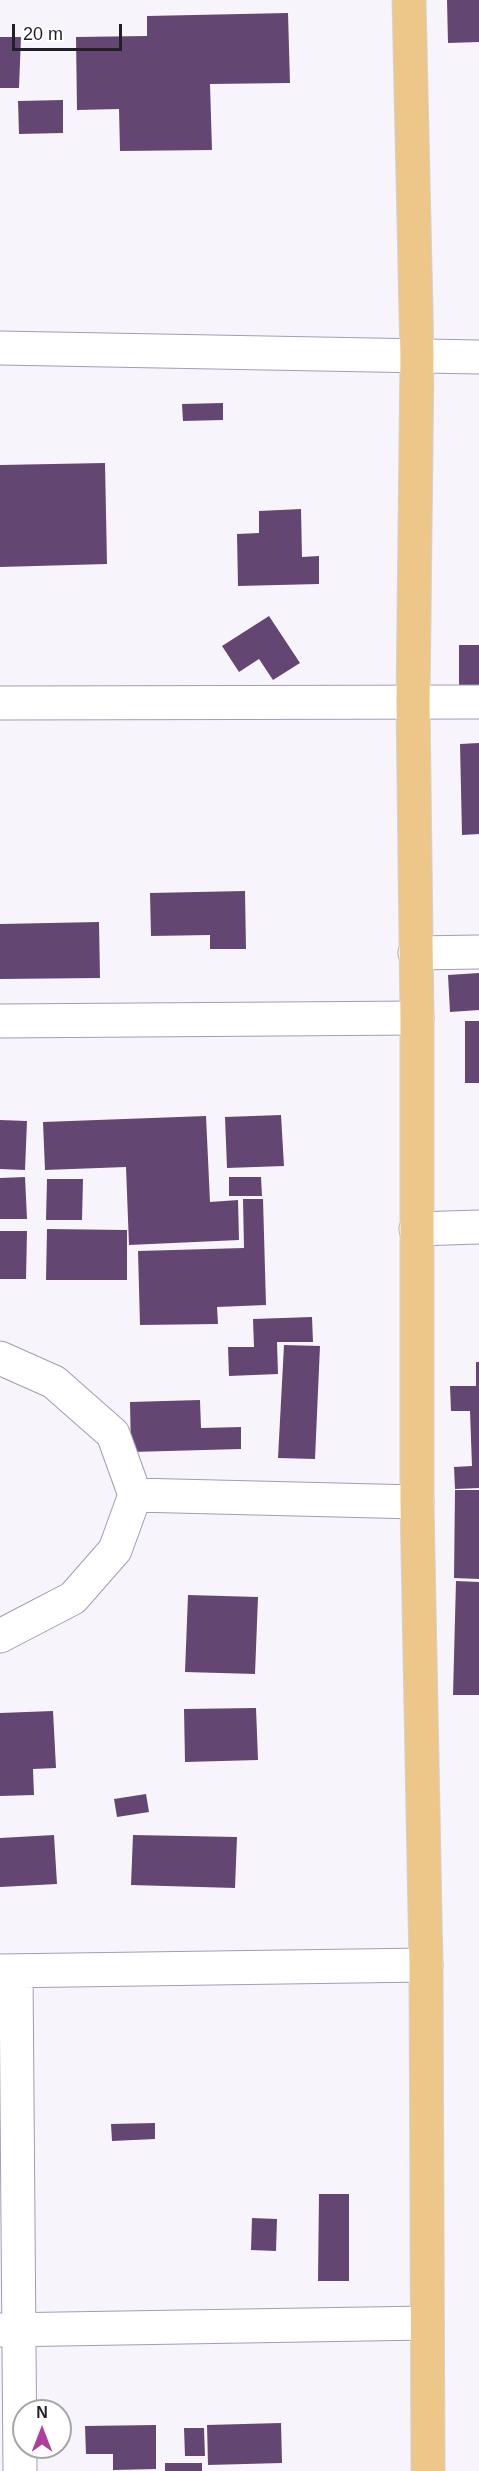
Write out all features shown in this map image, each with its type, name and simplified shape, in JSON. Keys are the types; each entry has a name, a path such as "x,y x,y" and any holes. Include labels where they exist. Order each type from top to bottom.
{"main road":[{"path":"409,0 417,357 413,704 417,1018 417,1502 426,1965 428,2471"}],"street":[{"path":"0,348 479,357"},
{"path":"0,703 413,704 479,702"},
{"path":"415,953 479,952"},
{"path":"0,1021 417,1018"},
{"path":"416,1230 479,1227"},
{"path":"0,1358 54,1382 113,1434 135,1495 115,1550 73,1598 0,1636"},
{"path":"135,1495 417,1502"},
{"path":"20,2471 10,2330 8,1972 426,1965"},
{"path":"10,2330 427,2323"}],"building":[{"path":"447,0 479,0 479,42 448,43"},
{"path":"288,13 290,83 210,84 212,150 120,151 119,109 77,110 76,37 147,36 147,16"},
{"path":"0,37 21,37 19,88 0,88"},
{"path":"63,100 63,133 19,134 18,101"},
{"path":"223,403 223,420 183,421 182,404"},
{"path":"105,463 107,564 0,567 0,465"},
{"path":"301,509 302,557 319,556 319,584 238,586 237,534 259,533 259,511"},
{"path":"269,616 300,663 273,680 259,659 239,672 222,646"},
{"path":"459,645 479,645 479,696 459,696"},
{"path":"479,743 479,834 462,835 460,744"},
{"path":"245,891 246,949 210,949 210,935 151,936 150,893"},
{"path":"99,922 100,978 0,979 0,924"},
{"path":"479,973 479,1010 450,1012 448,975"},
{"path":"465,1021 479,1021 479,1083 465,1083"},
{"path":"281,1115 284,1166 227,1168 225,1117"},
{"path":"206,1116 210,1202 238,1200 239,1240 129,1245 126,1167 45,1170 43,1122"},
{"path":"0,1120 27,1121 25,1170 0,1169"},
{"path":"25,1177 27,1219 0,1219 0,1178"},
{"path":"229,1177 261,1177 262,1196 229,1196"},
{"path":"47,1179 83,1179 82,1220 46,1220"},
{"path":"243,1199 263,1199 266,1305 217,1307 218,1324 140,1325 138,1251 244,1248"},
{"path":"47,1229 127,1230 127,1280 46,1280"},
{"path":"0,1231 27,1231 26,1279 0,1279"},
{"path":"312,1317 313,1342 277,1342 278,1374 229,1376 228,1347 254,1347 253,1319"},
{"path":"284,1345 320,1346 315,1459 278,1458"},
{"path":"476,1362 479,1362 479,1488 455,1489 454,1467 472,1466 470,1411 451,1411 450,1386 476,1386"},
{"path":"200,1400 201,1428 241,1427 241,1449 131,1452 130,1402"},
{"path":"455,1490 479,1490 479,1579 454,1578"},
{"path":"456,1581 479,1582 479,1695 453,1695"},
{"path":"188,1595 258,1597 255,1674 185,1672"},
{"path":"256,1708 258,1760 185,1762 184,1709"},
{"path":"53,1711 56,1768 33,1769 34,1795 0,1796 0,1713"},
{"path":"146,1794 149,1812 117,1817 114,1799"},
{"path":"54,1835 57,1884 0,1887 0,1838"},
{"path":"133,1835 237,1837 235,1888 131,1885"},
{"path":"155,2123 155,2139 112,2141 111,2124"},
{"path":"319,2194 349,2194 349,2281 318,2281"},
{"path":"252,2218 277,2219 276,2251 251,2250"},
{"path":"281,2423 282,2463 208,2465 207,2425"},
{"path":"156,2425 156,2469 113,2470 113,2454 86,2454 85,2426"},
{"path":"184,2428 204,2428 205,2456 185,2456"},
{"path":"165,2463 202,2463 202,2471 165,2471"}]}
